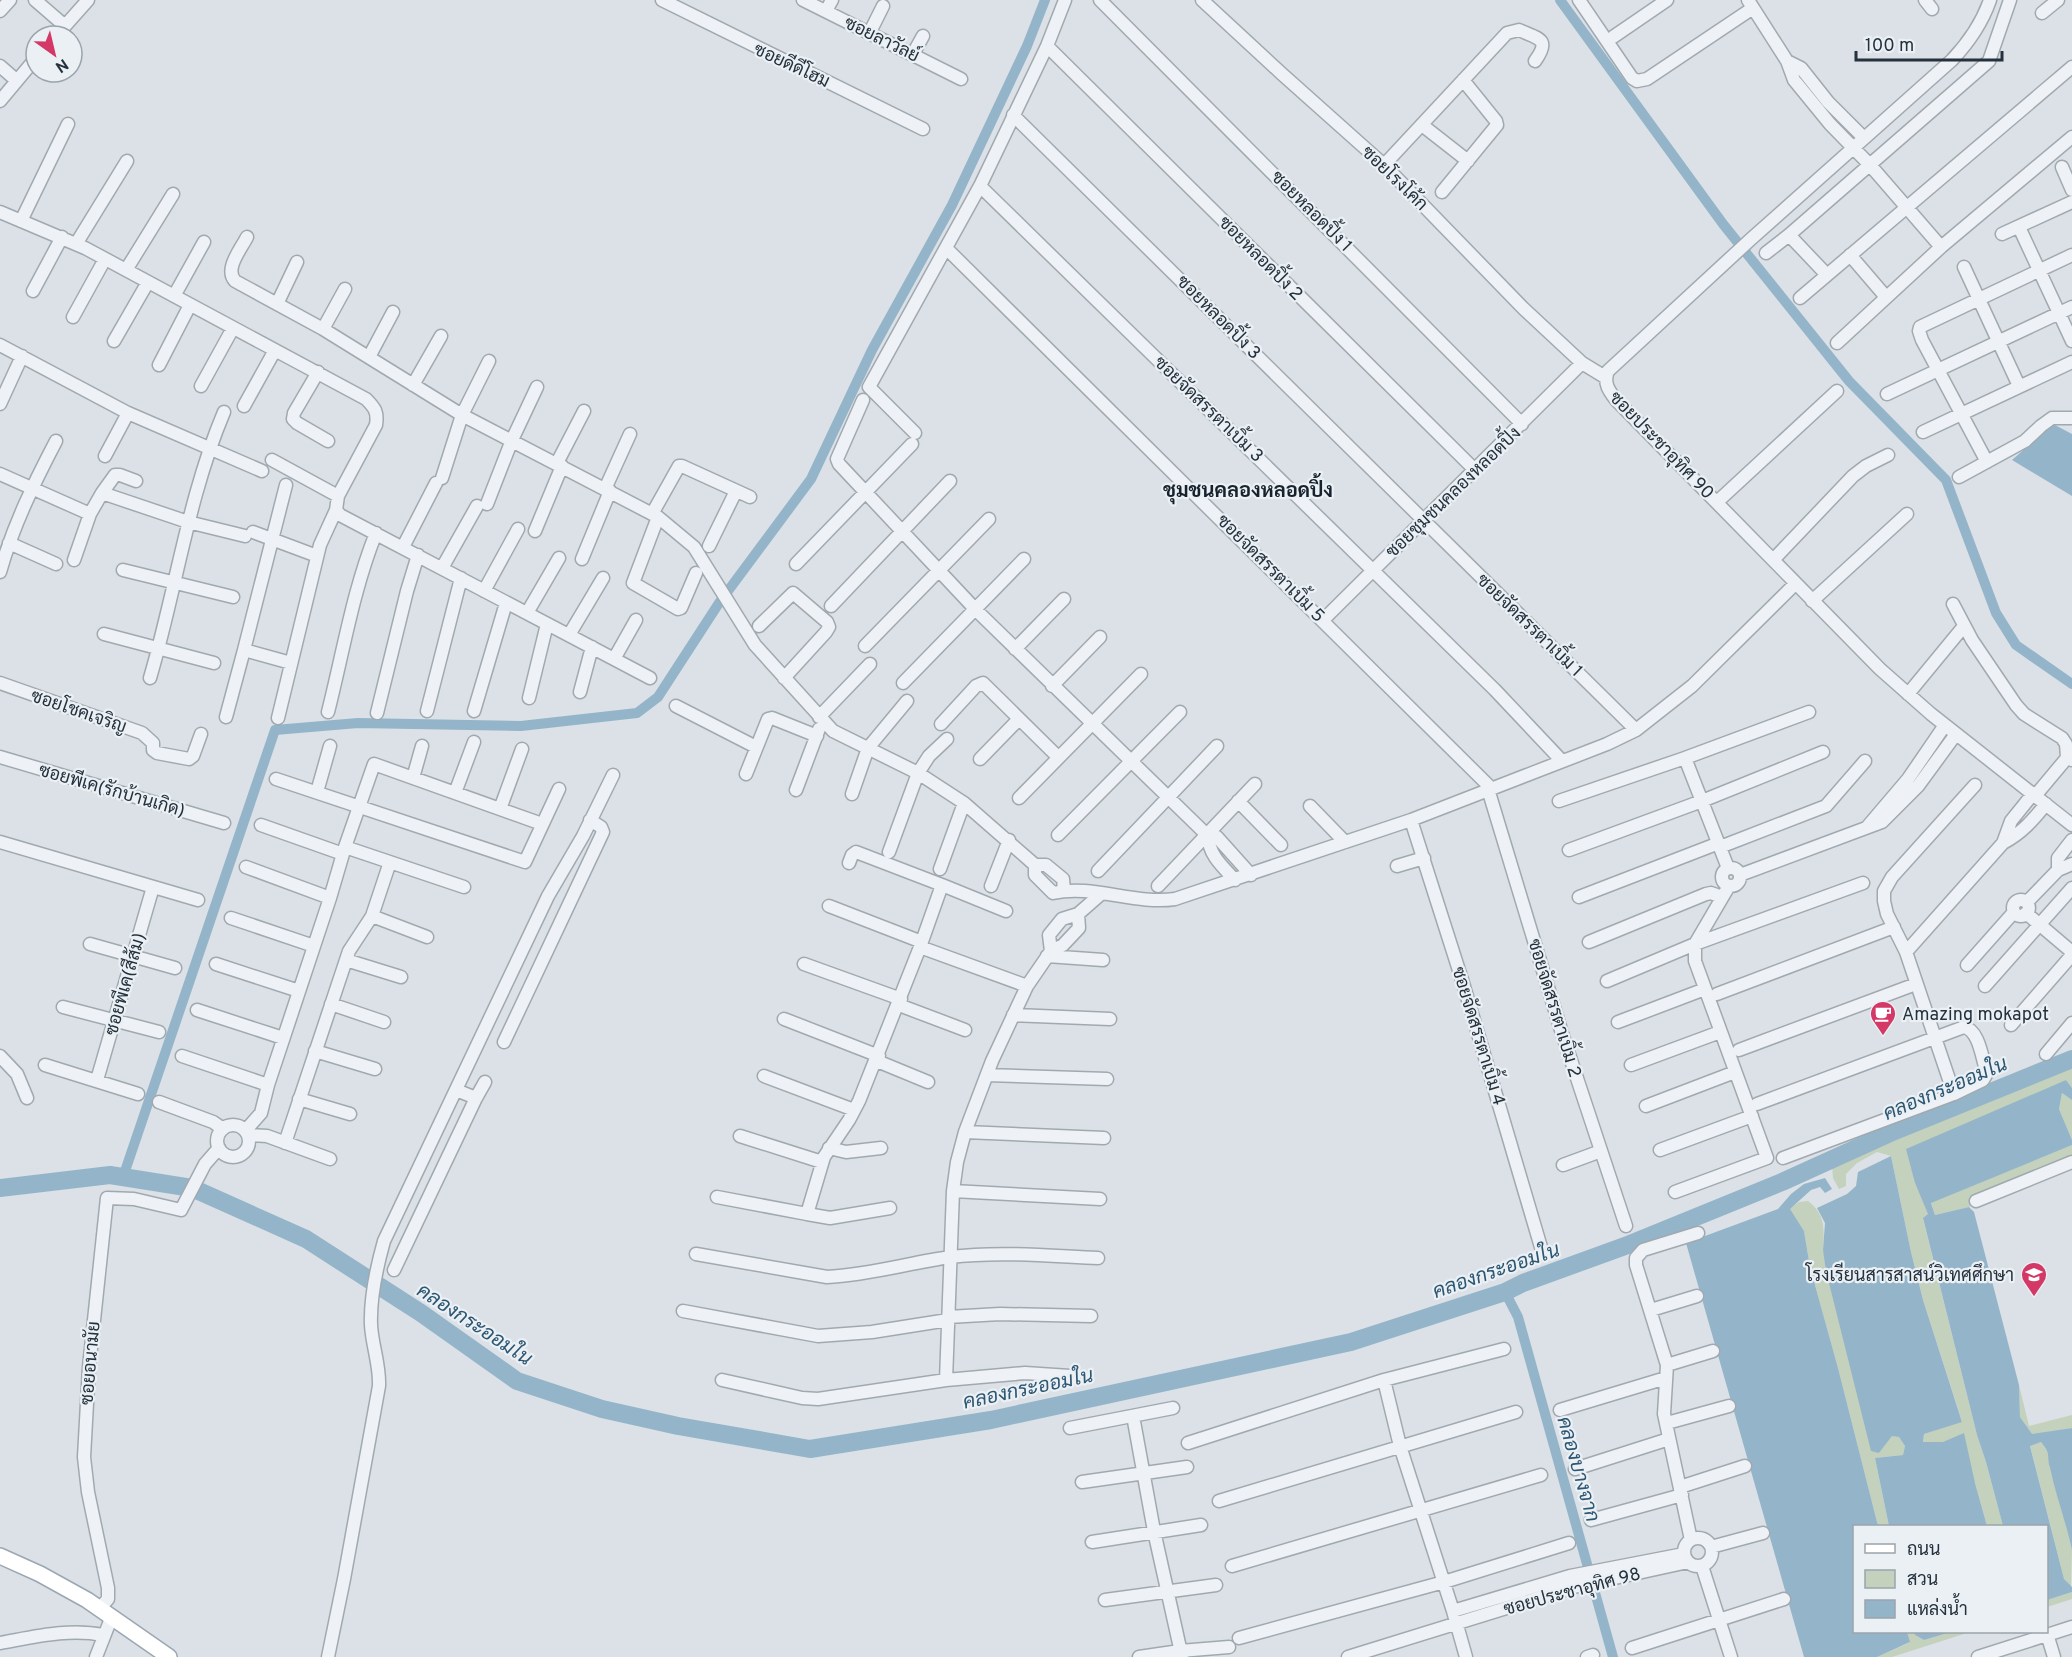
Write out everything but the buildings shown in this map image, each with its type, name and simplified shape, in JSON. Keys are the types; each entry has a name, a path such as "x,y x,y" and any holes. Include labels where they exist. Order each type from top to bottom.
{"main road":[{"path":"0,1557 69,1589 169,1657"}],"street":[{"path":"0,11 10,0"},
{"path":"35,0 63,24"},
{"path":"67,24 88,0"},
{"name":"ซอยดีดีโฮม","path":"662,0 923,129"},
{"name":"ซอยลาวัลย์","path":"803,0 829,6 870,32 961,79"},
{"path":"796,564 914,439 870,387 980,186 1047,46 1065,0"},
{"name":"ซอยหลอดปิ้ง 1","path":"1100,0 1522,424"},
{"name":"ซอยโรงโค้ก","path":"1202,0 1384,165 1524,309 1582,363 1605,377"},
{"path":"1579,0 1636,81 1647,79 1751,4 1788,61 1794,80 1864,138"},
{"path":"1613,37 1667,0"},
{"path":"1766,253 1989,61 2010,0"},
{"path":"2042,13 2058,0"},
{"name":"ซอยประชาอุทิศ 90","path":"1986,2 1967,45 1608,370 1605,377 1606,386 1616,400 1795,584 1908,694 2072,825"},
{"path":"870,32 883,6"},
{"path":"1384,165 1507,33 1519,30 1541,41 1544,49 1535,61"},
{"path":"913,54 923,36"},
{"name":"ซอยหลอดปิ้ง 2","path":"1047,46 1475,470"},
{"path":"0,66 16,80"},
{"path":"1800,298 2072,67"},
{"path":"0,101 24,71"},
{"path":"1442,192 1497,124 1462,80"},
{"path":"1819,101 1853,147 1941,247"},
{"name":"ซอยหลอดปิ้ง 3","path":"1013,114 1423,521"},
{"path":"21,221 68,124"},
{"path":"1422,124 1468,161"},
{"path":"1837,343 1941,247 2072,137"},
{"path":"76,244 127,161"},
{"path":"2062,167 2072,190"},
{"name":"ซอยจัดสรรตาเบิ้ม 3","path":"980,186 1495,690 1562,761"},
{"path":"126,270 173,194"},
{"path":"2002,234 2072,202"},
{"path":"0,212 62,237 105,259 318,372 366,399 375,407 378,414 373,432 338,496 336,510 325,530 278,718"},
{"path":"2019,227 2072,341"},
{"path":"1789,235 1827,275"},
{"path":"33,291 62,237"},
{"path":"247,237 230,269 231,276 241,285 323,329 462,416 655,516 694,547 747,632 784,678 821,718 838,734 918,773 964,803 1035,865 1035,875 1053,893 1064,890 1161,901 1175,899 1411,820 1607,744 1636,730 1692,686 1795,584"},
{"path":"174,296 204,242"},
{"name":"ซอยจัดสรรตาเบิ้ม 5","path":"946,248 1490,788"},
{"path":"1850,255 1886,297"},
{"path":"1987,462 1922,340 1920,327 2072,255"},
{"path":"73,317 105,259"},
{"path":"277,304 297,262"},
{"path":"1964,267 2019,386"},
{"path":"114,341 148,282"},
{"path":"323,329 345,289"},
{"path":"159,364 190,304"},
{"path":"1887,394 2072,308"},
{"path":"369,357 393,312"},
{"path":"201,386 233,328"},
{"path":"413,385 441,336"},
{"path":"0,345 128,413 261,471"},
{"path":"244,406 275,350"},
{"path":"0,404 22,356"},
{"path":"403,547 439,481 462,416 489,361"},
{"path":"1923,432 2072,362"},
{"name":"ซอยชุมชนคลองหลอดปิ้ง","path":"1323,620 1582,363"},
{"path":"318,372 293,418 297,423 328,441"},
{"path":"442,568 482,505 537,387"},
{"path":"1717,502 1837,391"},
{"path":"863,400 837,459 843,468 938,571 1052,686 1207,835 1217,837 1251,874"},
{"path":"535,531 560,465 584,411"},
{"path":"150,678 188,522 209,448 224,412"},
{"path":"105,456 128,413"},
{"path":"1959,477 2025,441 2052,418 2072,418"},
{"path":"582,559 630,434"},
{"path":"0,572 31,489 56,441"},
{"path":"1773,560 1853,477 1866,466 1888,455"},
{"path":"272,460 338,496"},
{"path":"696,573 681,608 678,609 633,583 655,516 679,466 750,497"},
{"path":"0,474 90,514"},
{"path":"74,560 90,514 115,475 136,481"},
{"path":"831,606 950,481"},
{"path":"226,717 286,485"},
{"path":"709,546 736,491"},
{"path":"102,493 188,522 273,539 317,556"},
{"path":"336,510 340,515 650,678"},
{"path":"1812,601 1907,514"},
{"path":"865,646 989,519"},
{"name":"ซอยจัดสรรตาเบิ้ม 1","path":"1423,521 1589,681 1636,730"},
{"path":"484,591 519,530"},
{"path":"328,712 369,550 376,533"},
{"path":"9,543 56,564"},
{"path":"377,713 418,555"},
{"path":"527,613 559,558"},
{"path":"903,683 1024,559"},
{"path":"123,570 232,597"},
{"path":"427,711 461,578"},
{"path":"569,635 603,578"},
{"path":"759,626 794,593 827,622 829,627 826,632 784,678"},
{"path":"1015,649 1064,599"},
{"path":"474,711 506,603"},
{"path":"1906,952 2003,843 2011,821 2070,756 2062,738 2024,714 1972,640 1953,604"},
{"path":"614,659 636,620"},
{"path":"529,698 547,624"},
{"path":"1908,694 1964,626"},
{"path":"104,634 214,663"},
{"path":"1052,686 1100,637"},
{"path":"580,692 592,647"},
{"path":"244,650 291,663"},
{"path":"796,790 817,736 821,718 870,664"},
{"path":"1019,798 1141,674"},
{"name":"ซอยโชคเจริญ","path":"0,683 138,731 152,741 153,750 157,753 189,759 193,756 201,734"},
{"path":"941,724 979,683 983,683 1059,757"},
{"path":"852,794 868,748 908,701"},
{"path":"676,706 756,747"},
{"path":"1058,836 1180,712"},
{"path":"1559,801 1809,712"},
{"path":"746,774 766,722 772,718 817,736"},
{"path":"980,759 1019,719"},
{"path":"1740,875 1888,818 1913,782 1945,725"},
{"path":"1913,782 1956,734"},
{"path":"889,852 918,773 929,756 946,739"},
{"path":"455,793 474,742"},
{"path":"317,792 330,746"},
{"path":"413,778 422,746"},
{"path":"1098,871 1217,746"},
{"path":"500,809 522,749"},
{"path":"1569,850 1702,801 1823,752"},
{"name":"ซอยพีเค(รักบ้านเกิด)","path":"0,757 224,823"},
{"path":"1685,758 1728,868"},
{"path":"1579,897 1826,806 1865,761"},
{"path":"330,1159 267,1136 247,1133 236,1125 223,1129 218,1136 219,1148 223,1155 228,1157 243,1155 249,1146 247,1133 261,1113 344,850 374,764 542,824"},
{"path":"328,1657 379,1386 379,1369 371,1321 378,1264 384,1241 548,896 613,775"},
{"path":"276,779 525,862 559,789"},
{"path":"1158,886 1255,784"},
{"path":"1954,1094 1906,952 1884,901 1884,891 1892,877 1975,785"},
{"name":"ซอยจัดสรรตาเบิ้ม 2","path":"1490,788 1558,1019 1626,1226"},
{"path":"1238,801 1281,845"},
{"path":"940,869 964,803"},
{"path":"2003,843 2017,836 2027,827 2046,804"},
{"path":"1310,806 1345,842"},
{"path":"504,1042 603,831 590,820"},
{"name":"ซอยจัดสรรตาเบิ้ม 4","path":"1411,820 1463,983 1543,1254"},
{"path":"261,825 390,862 464,887"},
{"path":"1207,835 1213,856 1234,880"},
{"path":"991,886 1009,840"},
{"path":"2058,870 2058,858 2072,840"},
{"path":"0,842 198,900"},
{"path":"849,863 856,852 1006,911"},
{"path":"1397,866 1424,858"},
{"path":"285,1143 349,951 372,916 390,862"},
{"path":"1967,964 2058,870 2070,867 2072,864"},
{"path":"246,867 330,898"},
{"path":"1675,1192 1767,1158 1695,961 1695,944 1726,891 1739,882 1740,875 1736,869 1728,868"},
{"path":"1726,891 1723,877 1728,868"},
{"path":"562,872 580,880"},
{"path":"1607,981 1695,944 1863,883"},
{"path":"807,1214 822,1162 854,1110 878,1058 942,885"},
{"name":"ซอยพีเค(สีส้ม)","path":"97,1080 153,886"},
{"path":"1985,986 2072,888"},
{"path":"1589,942 1706,894 1726,891"},
{"path":"1049,954 1049,935 1062,919 1078,914 1102,893"},
{"path":"829,906 1027,986"},
{"path":"2011,1025 2072,953 2022,909"},
{"path":"946,1380 953,1191 957,1162 965,1132 987,1075 1027,986 1049,954 1064,945 1079,928 1078,914"},
{"path":"372,916 427,937"},
{"path":"231,918 314,946"},
{"path":"1718,994 1894,927"},
{"path":"90,944 175,968"},
{"path":"1049,954 1103,960"},
{"path":"346,960 401,977"},
{"path":"216,964 299,991"},
{"path":"804,964 965,1030"},
{"path":"509,978 531,986"},
{"path":"1739,1050 1916,984"},
{"path":"1618,1022 1705,989"},
{"path":"331,1004 384,1022"},
{"path":"63,1007 159,1032"},
{"path":"197,1010 284,1038"},
{"path":"1013,1015 1110,1019"},
{"path":"784,1019 878,1058 928,1082"},
{"path":"2046,1054 2072,1023"},
{"path":"1757,1104 1967,1027 1974,1033 1986,1075 1976,1084 1783,1158"},
{"path":"1631,1065 1720,1032"},
{"path":"315,1051 375,1069"},
{"path":"0,1056 17,1074 27,1098"},
{"path":"182,1056 268,1085"},
{"path":"45,1065 138,1094"},
{"path":"1646,1106 1735,1072"},
{"path":"987,1075 1107,1079"},
{"path":"764,1076 854,1110"},
{"path":"394,1270 484,1082"},
{"path":"456,1090 476,1098"},
{"path":"299,1099 350,1114"},
{"path":"159,1102 213,1122 223,1129"},
{"path":"1660,1150 1752,1116"},
{"path":"965,1132 1104,1138"},
{"path":"740,1136 822,1162"},
{"name":"ซอยอนามัย","path":"106,1612 108,1588 88,1492 84,1442 99,1260 107,1198 134,1199 181,1210 205,1164 219,1148"},
{"path":"829,1148 846,1152 881,1148"},
{"path":"1563,1165 1601,1151"},
{"path":"423,1158 443,1168"},
{"path":"1976,1201 2072,1162"},
{"path":"953,1191 1100,1199"},
{"path":"717,1197 830,1218 890,1208"},
{"path":"394,1220 414,1228"},
{"path":"1691,1540 1664,1407 1667,1372 1651,1310 1636,1265 1636,1258 1643,1250 1698,1233"},
{"path":"696,1254 827,1277 845,1276 950,1257 998,1255 1098,1258"},
{"path":"1651,1310 1697,1296"},
{"path":"683,1311 818,1336 872,1332 948,1319 1000,1314 1092,1316"},
{"path":"1188,1443 1384,1380 1504,1349"},
{"path":"1560,1410 1667,1372 1713,1351"},
{"path":"722,1380 802,1398 818,1399 946,1380 1025,1373 1070,1376"},
{"path":"1384,1380 1400,1446 1466,1657"},
{"path":"1667,1423 1729,1406"},
{"path":"1070,1428 1173,1408"},
{"path":"1218,1501 1516,1412"},
{"path":"1133,1416 1154,1531 1181,1654"},
{"path":"1575,1469 1669,1439"},
{"path":"1591,1520 1681,1491 1745,1466"},
{"path":"1082,1482 1187,1467"},
{"path":"1232,1566 1541,1475"},
{"path":"1092,1542 1154,1531 1201,1526"},
{"path":"1711,1547 1763,1533"},
{"path":"1686,1558 1687,1544 1691,1540 1703,1539 1711,1547 1710,1559 1702,1566 1731,1657"},
{"path":"1239,1638 1444,1582 1569,1543"},
{"name":"ซอยประชาอุทิศ 98","path":"1348,1657 1455,1617 1572,1582 1686,1558 1696,1566 1702,1566"},
{"path":"1105,1600 1216,1585"},
{"path":"1632,1648 1784,1599"},
{"path":"96,1657 103,1635 106,1612"},
{"path":"1978,1657 2072,1627"},
{"path":"0,1643 58,1633 83,1632 103,1635"},
{"path":"2047,1634 2054,1657"},
{"path":"1139,1657 1229,1647"}],"green space":[{"path":"2072,1064 2072,1088 2066,1080 1915,1183 1929,1214 1923,1219 1977,1435 2003,1525 1987,1525 1975,1483 1943,1442 1923,1443 1924,1434 1962,1421 1923,1300 1891,1156 1877,1152 1857,1163 1846,1174 1846,1186 1839,1189 1833,1178 1832,1164 1898,1133"},
{"path":"2062,1093 2072,1100 2072,1140 2059,1109"},
{"path":"2072,1145 2072,1158 1969,1207 1935,1215 1931,1202"},
{"path":"1808,1201 1814,1206 1823,1223 1823,1250 1879,1453 1892,1435 1899,1437 1905,1446 1903,1455 1875,1458 1889,1525 1878,1525 1810,1267 1804,1231 1789,1209 1799,1202"},
{"path":"2019,1385 2029,1426 2072,1415 2072,1428 2032,1435 2020,1417"},
{"path":"2041,1442 2049,1453 2049,1465 2072,1550 2071,1587 2064,1579 2030,1445"},
{"path":"2072,1592 2072,1599 2048,1607 2048,1599"},
{"path":"1907,1633 1914,1633 1924,1640 1948,1633 1967,1633 1892,1657 1877,1657 1909,1643"}],"water":[{"path":"2053,424 2072,434 2072,496 2012,460"},
{"path":"2066,1080 2072,1088 2072,1100 2062,1093 2059,1109 2072,1145 1931,1203 1935,1215 1969,1207 1974,1212 2019,1385 2020,1417 2032,1434 2072,1428 2072,1550 2052,1478 2048,1452 2041,1442 2030,1446 2064,1579 2072,1587 2072,1592 2048,1600 2048,1525 2003,1525 1977,1435 1923,1218 1928,1214 1915,1183 1906,1149"},
{"path":"1891,1156 1923,1300 1962,1422 1924,1434 1923,1442 1943,1442 1964,1433 1987,1525 1889,1525 1875,1458 1903,1455 1905,1446 1899,1437 1892,1436 1879,1453 1871,1451 1826,1271 1823,1250 1825,1223 1817,1208 1847,1194 1856,1186 1858,1172"},
{"path":"1825,1178 1832,1189 1825,1193 1820,1187 1811,1190 1790,1209 1804,1231 1810,1267 1878,1525 1853,1525 1853,1633 1907,1633 1910,1642 1877,1657 1804,1657 1686,1243 1778,1209 1791,1194 1804,1184"},
{"path":"1914,1633 1948,1633 1924,1640"}],"waterway":[{"path":"123,1177 275,730 358,723 521,726 637,713 658,697 719,603 811,479 872,350 952,205 1027,46 1045,0"},
{"path":"1560,0 1723,224 1849,381 1946,480 1996,613 2016,645 2072,684"},
{"name":"คลองกระออมใน","path":"0,1188 110,1175 192,1188 306,1239 421,1313 517,1381 602,1409 678,1426 810,1449 991,1420 1351,1342 1505,1292 1523,1283 1625,1246 1782,1182 1890,1133 2072,1059"},
{"name":"คลองบางจาก","path":"1505,1292 1518,1317 1613,1657"}],"place":[{"name":"Amazing mokapot","path":"1883,1037"},
{"name":"โรงเรียนสารสาสน์วิเทศศึกษา","path":"2034,1298"}],"district":[{"name":"ชุมชนคลองหลอดปิ้ง","path":"1248,490"}]}
